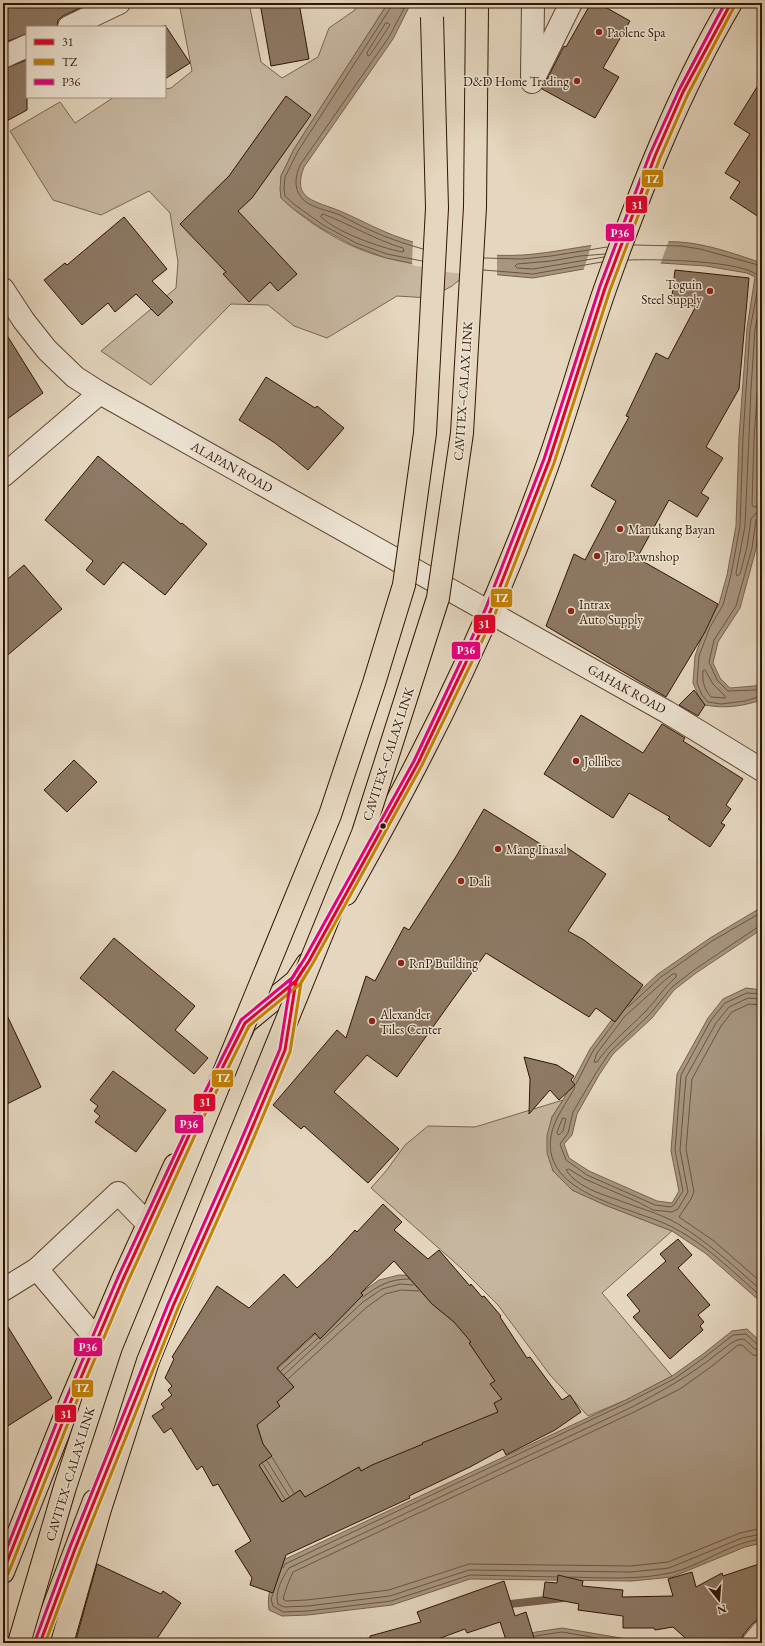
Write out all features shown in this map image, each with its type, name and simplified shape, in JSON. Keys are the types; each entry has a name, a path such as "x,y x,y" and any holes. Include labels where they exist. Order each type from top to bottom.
{"main road":[{"path":"3,1572 71,1401 148,1224 196,1120 245,1023 296,981 309,961 418,763 490,612 549,461 605,288 655,156 683,92 714,31 731,3"},
{"name":"CAVITEX–CALAX LINK","path":"62,1643 100,1509 148,1361 363,833 438,598 462,434 474,207 477,8"},
{"name":"CAVITEX–CALAX LINK","path":"19,1643 65,1487 111,1347 330,815 374,683 404,585 425,432 437,208 432,17"},
{"path":"40,1643 78,1542 173,1306 286,1050 296,981"}],"street":[{"path":"71,26 119,3"},
{"path":"533,3 532,82 571,3"},
{"path":"3,58 26,46"},
{"name":"ALAPAN ROAD","path":"3,289 24,321 47,350 75,377 100,393 490,612"},
{"path":"3,476 100,393"},
{"name":"GAHAK ROAD","path":"490,612 667,712 762,770"},
{"path":"3,1290 37,1269 118,1193 148,1224"},
{"path":"37,1269 97,1340"},
{"path":"753,1643 762,1632"}],"shaded area":[{"path":"179,3 249,3 261,62 282,78 318,57 329,28 355,10 355,3 388,3 294,149 281,176 281,198 304,218 331,235 358,249 397,260 469,272 452,286 430,298 397,296 327,338 294,326 268,305 231,304 151,385 101,351 176,288 178,262 170,213 149,191 101,215 53,200 10,131 60,102 75,123 112,98 166,98 166,89 171,88 192,71"},
{"path":"563,1100 552,1117 553,1171 572,1190 605,1205 672,1231 602,1293 672,1376 628,1399 588,1416 550,1375 498,1305 461,1268 371,1188 386,1171 405,1145 428,1126 475,1127"}],"water":[{"path":"388,3 411,3 393,39 304,167 301,178 301,186 303,193 308,198 393,235 430,247 446,250 492,255 523,255 610,243 680,242 711,247 762,263 761,514 756,549 740,608 718,642 713,663 720,678 730,688 762,684 762,700 734,706 720,707 705,705 699,697 693,683 695,656 706,625 719,604 727,575 736,526 739,437 747,328 755,277 747,273 706,266 661,263 612,264 533,278 445,270 386,258 354,246 321,228 292,208 281,198 281,176 294,149"},
{"path":"762,907 762,929 696,973 674,990 652,1018 613,1054 599,1075 577,1114 572,1135 564,1144 569,1158 589,1171 657,1201 672,1203 679,1191 671,1151 677,1074 708,1018 723,999 746,988 762,990 762,1303 705,1253 672,1231 605,1205 572,1190 553,1171 547,1153 547,1135 552,1117 563,1100 590,1049 619,1010 658,974 710,938"},
{"path":"399,1275 420,1276 543,1407 297,1525 226,1416 358,1295 379,1280"},
{"path":"747,1329 762,1343 762,1543 745,1547 672,1577 632,1581 470,1579 392,1605 308,1615 282,1616 269,1610 268,1603 270,1591 273,1579 281,1561 628,1399 672,1376 732,1331"},
{"path":"562,1628 650,1643 501,1643 536,1632"}],"pier":[{"path":"638,239 669,240 660,265 612,266 583,272 592,243"},
{"path":"413,240 438,246 474,251 497,252 497,277 445,272 412,265"}],"building":[{"path":"3,3 90,3 63,16 58,20 57,26 26,26 26,34 3,43"},
{"path":"260,3 299,3 309,59 271,66"},
{"path":"591,3 598,3 630,21 603,68 619,77 595,118 542,89 564,46 566,47"},
{"path":"166,27 190,63 166,78"},
{"path":"26,60 27,110 3,123 3,69"},
{"path":"762,79 762,219 730,198 740,182 725,173 750,134 734,124"},
{"path":"286,96 311,115 252,198 238,211 297,274 278,291 270,282 249,302 223,274 226,272 180,224 229,176"},
{"path":"124,217 167,269 152,281 173,302 158,316 136,294 115,312 108,303 82,325 44,280 65,263 67,265"},
{"path":"675,270 749,278 739,389 706,447 723,458 701,493 709,498 697,517 669,500 637,558 718,604 705,632 666,697 546,626 574,554 585,560 616,501 591,486 629,417 626,416 656,353 668,359 696,306 671,304"},
{"path":"3,329 43,393 3,422"},
{"path":"266,377 315,408 317,406 344,428 308,470 275,443 239,420"},
{"path":"98,456 207,544 165,595 123,562 104,585 86,570 93,561 45,520"},
{"path":"24,565 62,609 3,659 3,583"},
{"path":"694,690 705,705 698,716 679,705"},
{"path":"581,715 643,753 662,724 685,738 683,741 743,779 726,805 731,809 721,823 725,825 710,847 668,819 670,817 629,793 613,818 544,774"},
{"path":"74,760 97,782 67,812 44,790"},
{"path":"484,809 560,856 566,847 606,874 568,931 584,940 643,985 615,1022 596,1008 589,1017 486,953 397,1077 367,1055 334,1092 399,1149 368,1183 304,1126 301,1129 273,1105 337,1030 346,1038 366,976 375,981 404,927 409,930 457,855"},
{"path":"114,938 195,1006 175,1030 208,1058 194,1074 80,978"},
{"path":"3,1007 41,1087 3,1106"},
{"path":"524,1057 557,1065 574,1076 571,1080 575,1085 559,1100 550,1090 529,1114 530,1079"},
{"path":"113,1071 166,1110 136,1152 95,1122 100,1116 94,1111 98,1106 90,1100"},
{"path":"383,1204 402,1222 394,1230 428,1259 439,1250 470,1286 471,1284 482,1297 484,1296 501,1316 500,1317 527,1358 530,1357 562,1400 570,1395 581,1412 555,1430 506,1455 503,1449 470,1467 409,1496 410,1498 286,1555 273,1593 250,1585 252,1578 235,1551 251,1541 218,1484 213,1486 202,1466 197,1470 171,1428 164,1433 152,1416 164,1408 161,1404 172,1395 168,1390 172,1386 165,1378 174,1359 172,1357 217,1286 249,1308 284,1274 297,1288 331,1256 355,1230 357,1232","holes":["394,1261 432,1304 454,1322 471,1342 469,1343 495,1381 490,1384 502,1399 494,1403 498,1412 422,1443 423,1444 361,1471 359,1467 305,1497 300,1490 282,1502 259,1465 272,1456 263,1444 257,1425 280,1406 277,1402 294,1387 277,1368 315,1333 320,1339 363,1295 361,1293"]},
{"path":"678,1239 692,1255 678,1268 710,1305 698,1315 704,1322 700,1326 703,1330 670,1359 633,1317 640,1311 627,1295 666,1261 660,1254"},
{"path":"3,1319 52,1398 3,1429"},
{"path":"762,1563 762,1620 757,1620 752,1624 743,1635 741,1643 691,1643 673,1627 655,1630 654,1628 623,1628 623,1616 578,1610 579,1604 543,1597 545,1582 557,1583 558,1575 583,1581 582,1586 623,1590 622,1597 673,1596 668,1579 692,1572 696,1587 722,1573 723,1576"},
{"path":"97,1564 161,1594 163,1591 181,1603 154,1643 75,1643"},
{"path":"504,1581 515,1616 526,1612 534,1638 519,1643 507,1643 500,1622 467,1633 465,1629 427,1643 371,1643 370,1636 421,1622 417,1612"}],"waterway":[{"path":"501,1605 563,1598"},
{"path":"363,1643 380,1639"}],"transit line":[{"name":"P36","path":"35,1641 70,1547 168,1304 280,1049 291,980 305,958 414,761 485,610 544,459 600,286 650,154 679,90 725,3"},
{"name":"31","path":"40,1643 75,1549 173,1306 241,1154 285,1050 296,981 309,961 418,763 490,612 549,461 605,288 655,156 683,92 731,3"},
{"name":"TZ","path":"45,1643 80,1551 178,1308 246,1156 290,1052 301,983 422,765 495,614 554,463 610,290 660,158 688,94 735,5"},
{"name":"P36","path":"3,1558 66,1399 118,1277 192,1118 241,1020 292,978 300,965"},
{"name":"31","path":"3,1572 71,1401 123,1279 196,1120 245,1023 296,981 304,968"},
{"name":"TZ","path":"8,1574 76,1403 128,1281 201,1122 249,1026 300,984 308,971"}],"place":[{"name":"Paolene Spa","path":"599,32"},
{"name":"D&D Home Trading","path":"577,81"},
{"name":"Toguin Steel Supply","path":"710,291"},
{"name":"Manukang Bayan","path":"620,529"},
{"name":"Jaro Pawnshop","path":"597,556"},
{"name":"Intrax Auto Supply","path":"571,611"},
{"name":"Jollibee","path":"576,761"},
{"name":"Mang Inasal","path":"498,849"},
{"name":"Dali","path":"461,881"},
{"name":"RnP Building","path":"401,963"},
{"name":"Alexander Tiles Center","path":"372,1021"}]}
